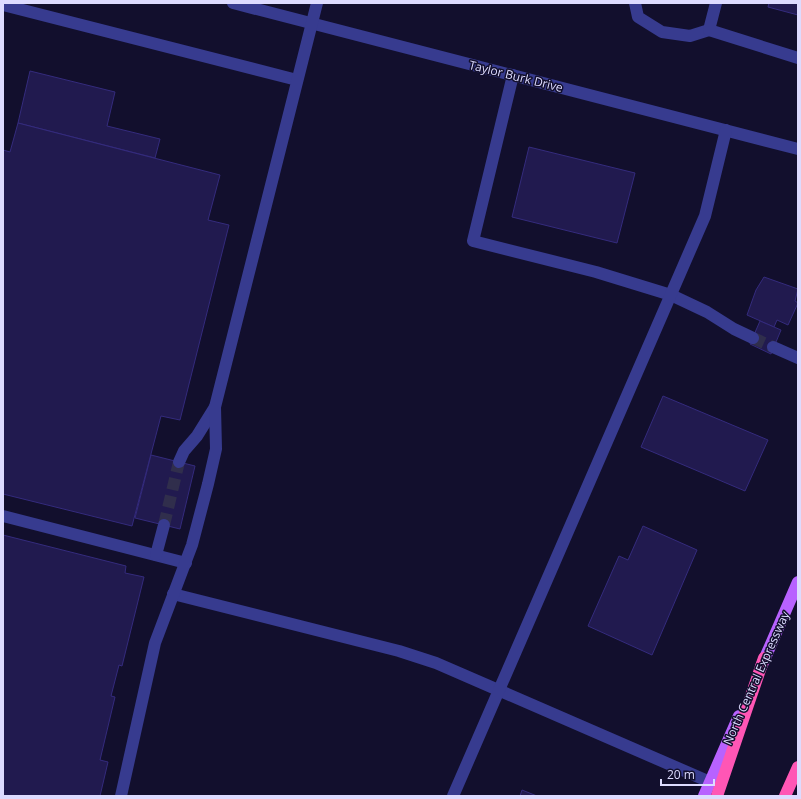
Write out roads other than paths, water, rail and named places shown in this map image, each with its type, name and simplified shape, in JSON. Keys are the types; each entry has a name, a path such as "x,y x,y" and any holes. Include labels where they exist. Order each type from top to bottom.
{"highway":[{"path":"717,796 764,658"},
{"path":"785,796 798,767"}],"main road":[{"name":"North Central Expressway","path":"704,796 798,582"}],"street":[{"name":"Taylor Burk Drive","path":"233,3 798,149"},
{"path":"122,796 155,643 192,545 216,449 215,407 316,3"},
{"path":"635,3 638,17 662,32 690,36 709,30 798,58"},
{"path":"709,30 716,3"},
{"path":"3,5 297,80"},
{"path":"513,75 473,241 596,272 671,295 706,312 734,330 753,338"},
{"path":"453,796 705,216 726,130"},
{"path":"773,347 798,358"},
{"path":"179,462 184,452 197,436 215,407"},
{"path":"3,516 186,563"},
{"path":"156,555 164,525"},
{"path":"173,594 399,651 436,663 710,782"}],"tunnel":[{"path":"753,338 773,347"},
{"path":"164,525 179,462"}]}
